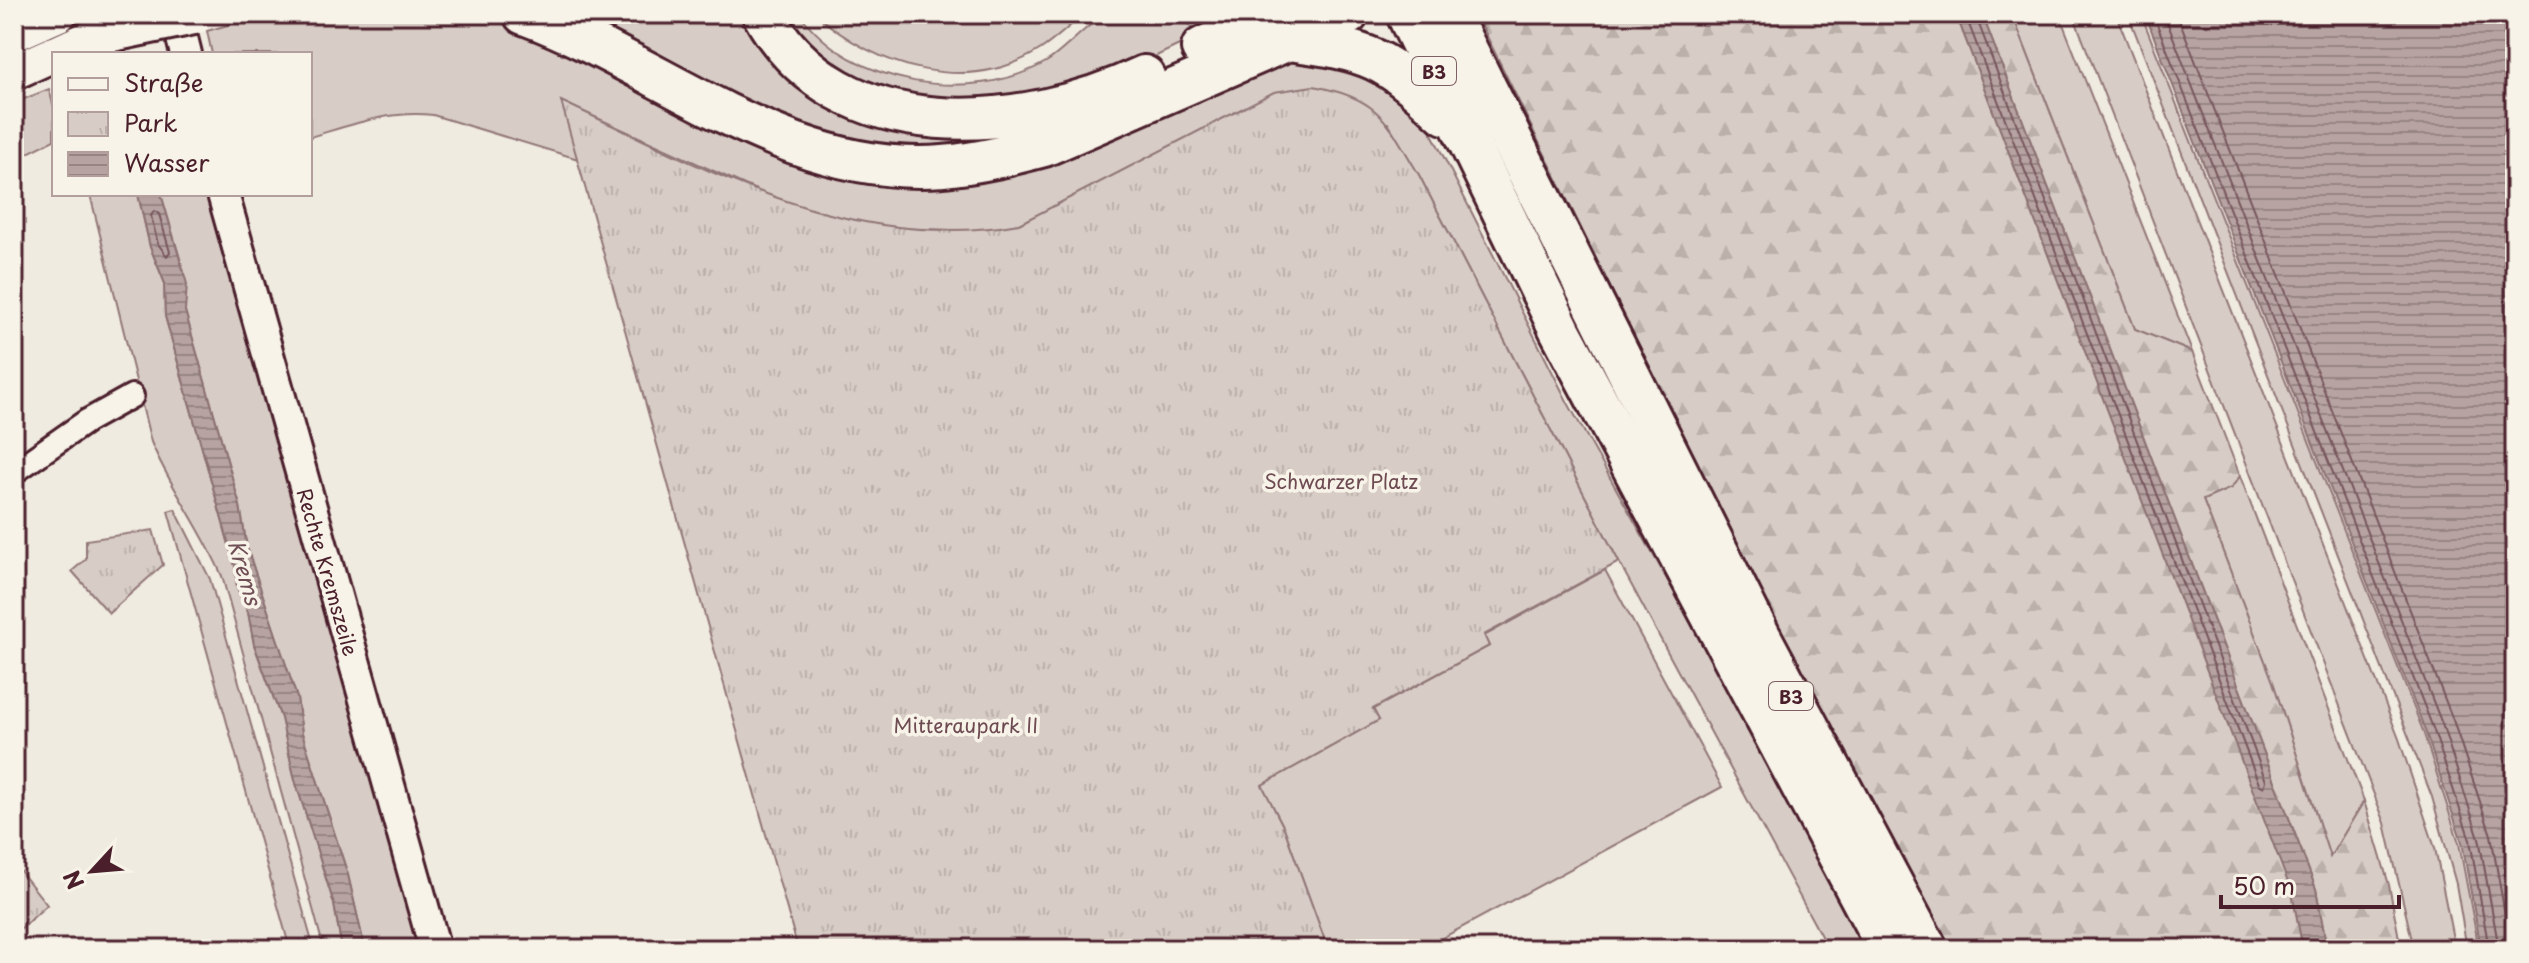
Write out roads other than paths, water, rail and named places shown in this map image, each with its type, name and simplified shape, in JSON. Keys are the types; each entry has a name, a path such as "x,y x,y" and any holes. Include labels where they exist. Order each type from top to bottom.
{"highway":[{"path":"103,33 194,14"},
{"path":"524,14 586,40 742,121 795,143 846,158 895,166 940,166 997,159 1044,146 1281,27 1372,56 1408,79 1461,128"},
{"path":"763,14 795,57 829,85 864,103 896,112 961,120 1012,116 1087,98 1281,27 1348,14"},
{"name":"B3","path":"1407,14 1629,463 1888,949"},
{"name":"B3","path":"1449,14 1760,636 1927,949"}],"main road":[{"path":"14,34 59,14"},
{"path":"59,52 141,14"},
{"path":"16,71 52,55"}],"street":[{"path":"176,14 186,52"},
{"name":"Rechte Kremszeile","path":"224,196 435,949"},
{"path":"14,472 95,416 132,396"}],"water":[{"path":"1956,14 1982,14 2316,889 2327,949 2303,949 2292,893"},
{"path":"2145,14 2515,14 2515,949 2481,949 2462,842 2425,730"},
{"name":"Krems","path":"138,196 162,196 187,284 185,311 240,506 247,548 297,698 302,733 348,875 365,949 342,949 334,904 295,780 281,718 254,644 248,612 237,587 235,566 165,316 164,281 150,247"}],"park label":[{"name":"Schwarzer Platz","path":"1341,481"},
{"name":"Mitteraupark II","path":"966,725"}]}
